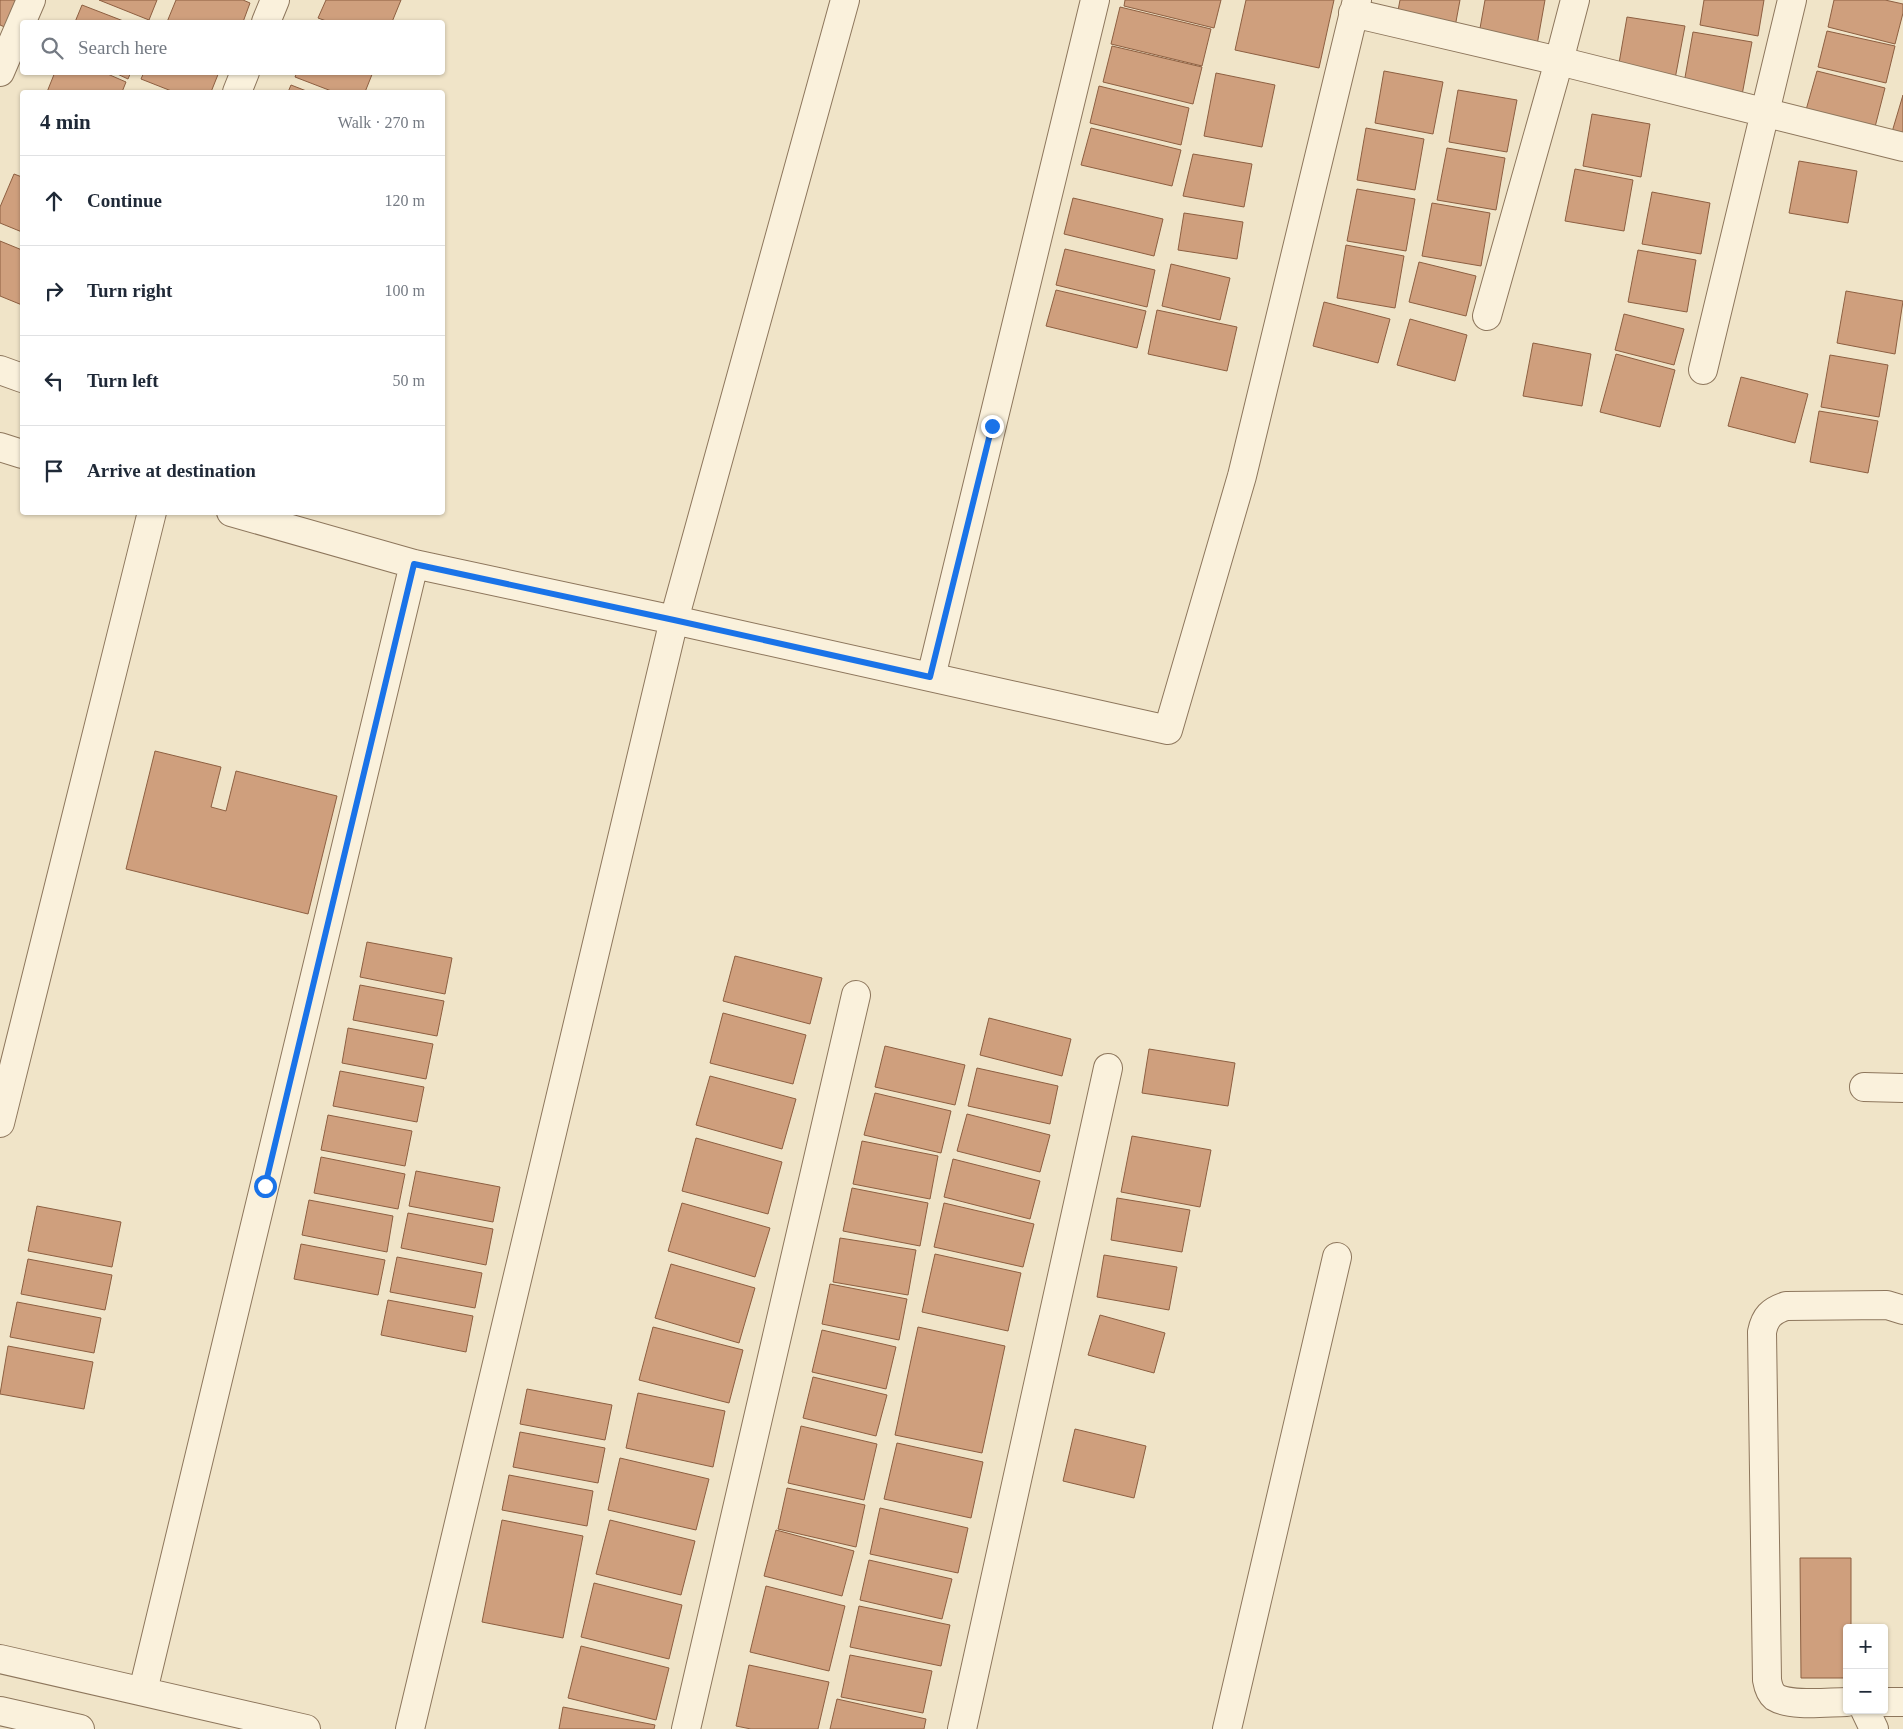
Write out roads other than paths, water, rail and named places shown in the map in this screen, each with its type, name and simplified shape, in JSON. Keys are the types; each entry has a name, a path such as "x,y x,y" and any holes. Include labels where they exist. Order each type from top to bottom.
{"street":[{"path":"22,20 31,0"},
{"path":"267,20 275,0"},
{"path":"410,1729 674,620 845,0"},
{"path":"930,677 1094,0"},
{"path":"1487,316 1575,0"},
{"path":"1703,370 1792,0"},
{"path":"242,515 414,564 1168,730 1242,476 1355,7 1559,61 1903,147"},
{"path":"0,72 20,26"},
{"path":"238,90 244,75"},
{"path":"0,370 20,377"},
{"path":"0,447 20,453"},
{"path":"0,1123 151,515"},
{"path":"143,1691 414,564"},
{"path":"686,1729 856,995"},
{"path":"962,1729 1108,1068"},
{"path":"1864,1087 1903,1088"},
{"path":"1227,1729 1337,1257"},
{"path":"1843,1702 1796,1703 1783,1701 1774,1697 1769,1690 1767,1680 1762,1332 1768,1315 1786,1306 1887,1305 1903,1310"},
{"path":"0,1659 306,1729"},
{"path":"1888,1702 1903,1702"},
{"path":"0,1711 80,1729"},
{"path":"1867,1714 1874,1729"}]}
